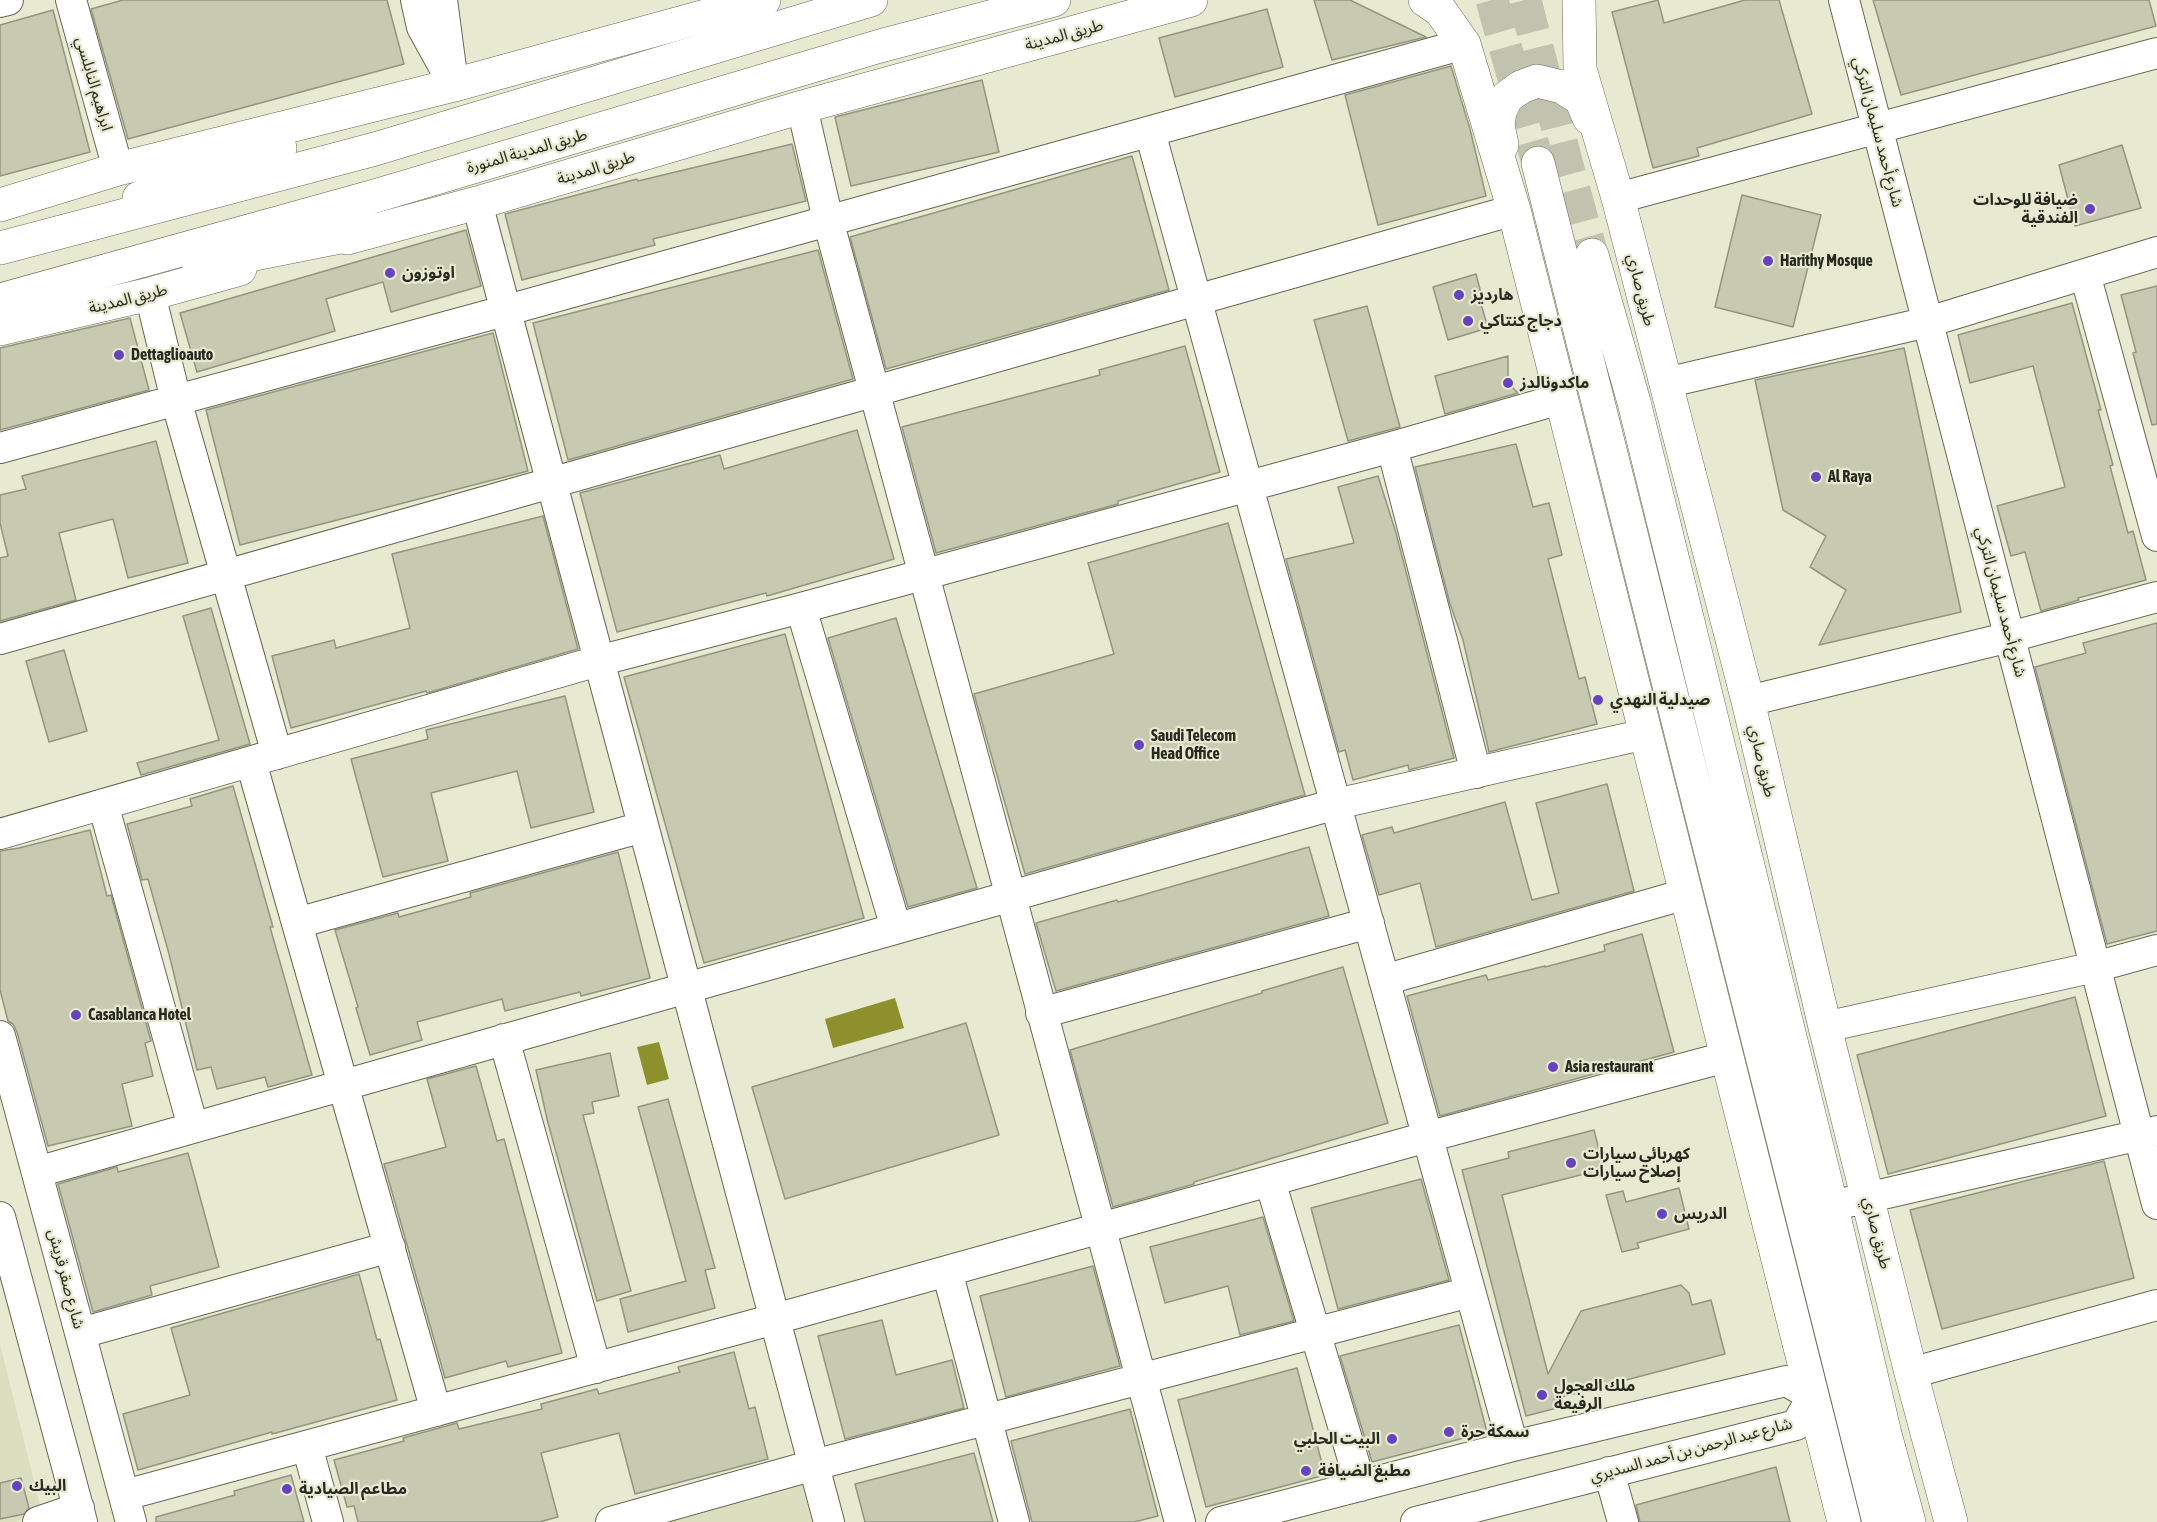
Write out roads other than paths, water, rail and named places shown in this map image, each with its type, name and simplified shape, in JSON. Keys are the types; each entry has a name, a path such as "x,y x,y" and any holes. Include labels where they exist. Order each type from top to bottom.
{"main road":[{"path":"0,205 118,169 454,86 764,0"},
{"path":"0,248 375,149 871,0"},
{"name":"طريق المدينة المنورة","path":"0,302 375,196 880,46 1054,0"},
{"name":"طريق المدينة","path":"0,329 150,294 375,230 477,204 802,107 1191,0"},
{"path":"1425,0 1440,10 1464,44"},
{"path":"1457,0 1464,44 1514,210"},
{"path":"1557,0 1580,69"},
{"name":"طريق صاري","path":"1578,0 1580,69 1613,184 1748,701 1825,1027 1911,1373 1951,1522"},
{"path":"1613,184 1581,99 1562,87 1537,81 1521,87 1507,97 1500,111 1498,125 1514,210 1844,1522"},
{"path":"0,248 454,86"},
{"path":"1538,164 1879,1522"},
{"path":"0,302 375,230"},
{"path":"1592,255 1634,402 1885,1434 1909,1522"},
{"path":"1759,1045 1760,1188"}],"street":[{"path":"0,2 8,0"},
{"name":"ابراهيم النابلسي","path":"71,0 118,169"},
{"path":"416,0 422,27 454,86"},
{"path":"442,0 454,86"},
{"name":"شارع أحمد سليمان التركي","path":"1844,0 2095,967 2148,1133 2157,1204"},
{"path":"0,448 504,311 1464,44"},
{"path":"1613,184 1877,129 2157,53"},
{"path":"802,107 828,220 1180,1522"},
{"path":"1150,132 1513,1446"},
{"path":"477,204 830,1522"},
{"path":"0,639 1514,210"},
{"path":"1665,383 1928,322 2157,252"},
{"path":"2085,274 2157,536"},
{"path":"150,294 176,400 226,574 297,923 436,1411"},
{"path":"0,834 598,661 801,608 1560,399"},
{"path":"1392,447 1476,773"},
{"path":"1748,701 2010,637 2157,597"},
{"path":"801,608 896,928"},
{"path":"37,1172 1336,804 1646,734"},
{"path":"103,804 193,1127"},
{"path":"297,923 643,827"},
{"path":"1384,980 1686,894"},
{"path":"1041,1013 1368,923"},
{"path":"1825,1027 2095,967 2157,950"},
{"name":"شارع صقر قريش","path":"0,1036 128,1509"},
{"path":"504,1039 596,1368"},
{"path":"128,1509 307,1446 775,1319 1427,1137 1726,1057"},
{"path":"1831,1206 2148,1133"},
{"path":"1270,1181 1361,1486"},
{"path":"0,1217 80,1515 38,1522"},
{"path":"81,1333 390,1247"},
{"path":"15,1273 61,1259"},
{"path":"947,1271 1014,1522"},
{"path":"611,1522 814,1465 1470,1292"},
{"path":"1911,1373 2157,1305"},
{"path":"1221,1522 1513,1446 1786,1381 1813,1396"},
{"name":"شارع عبد الرحمن بن أحمد السديري","path":"1432,1520 1796,1425 1813,1396"},
{"path":"1665,1410 1677,1455"},
{"path":"307,1446 328,1522"},
{"path":"1609,1472 1623,1522"}],"tunnel":[{"path":"1492,0 1538,163"},
{"path":"1525,0 1592,255"}],"place":[{"name":"ضيافة للوحدات الفندقية","path":"2090,209"},
{"name":"Harithy Mosque","path":"1768,261"},
{"name":"اوتوزون","path":"390,273"},
{"name":"هارديز","path":"1459,295"},
{"name":"دجاج كنتاكي","path":"1468,321"},
{"name":"Dettaglioauto","path":"119,355"},
{"name":"ماكدونالدز","path":"1508,383"},
{"name":"Al Raya","path":"1816,477"},
{"name":"صيدلية النهدي","path":"1598,700"},
{"name":"Saudi Telecom Head Office","path":"1139,745"},
{"name":"Casablanca Hotel","path":"76,1015"},
{"name":"Asia restaurant","path":"1553,1067"},
{"name":"كهربائي سيارات إصلاح سيارات","path":"1571,1163"},
{"name":"الدريس","path":"1662,1214"},
{"name":"ملك العجول الرفيعة","path":"1542,1395"},
{"name":"سمكة حرة","path":"1449,1432"},
{"name":"البيت الحلبي","path":"1392,1439"},
{"name":"مطبغ الضيافة","path":"1306,1471"},
{"name":"البيك","path":"17,1486"},
{"name":"مطاعم الصيادية","path":"287,1489"}]}
